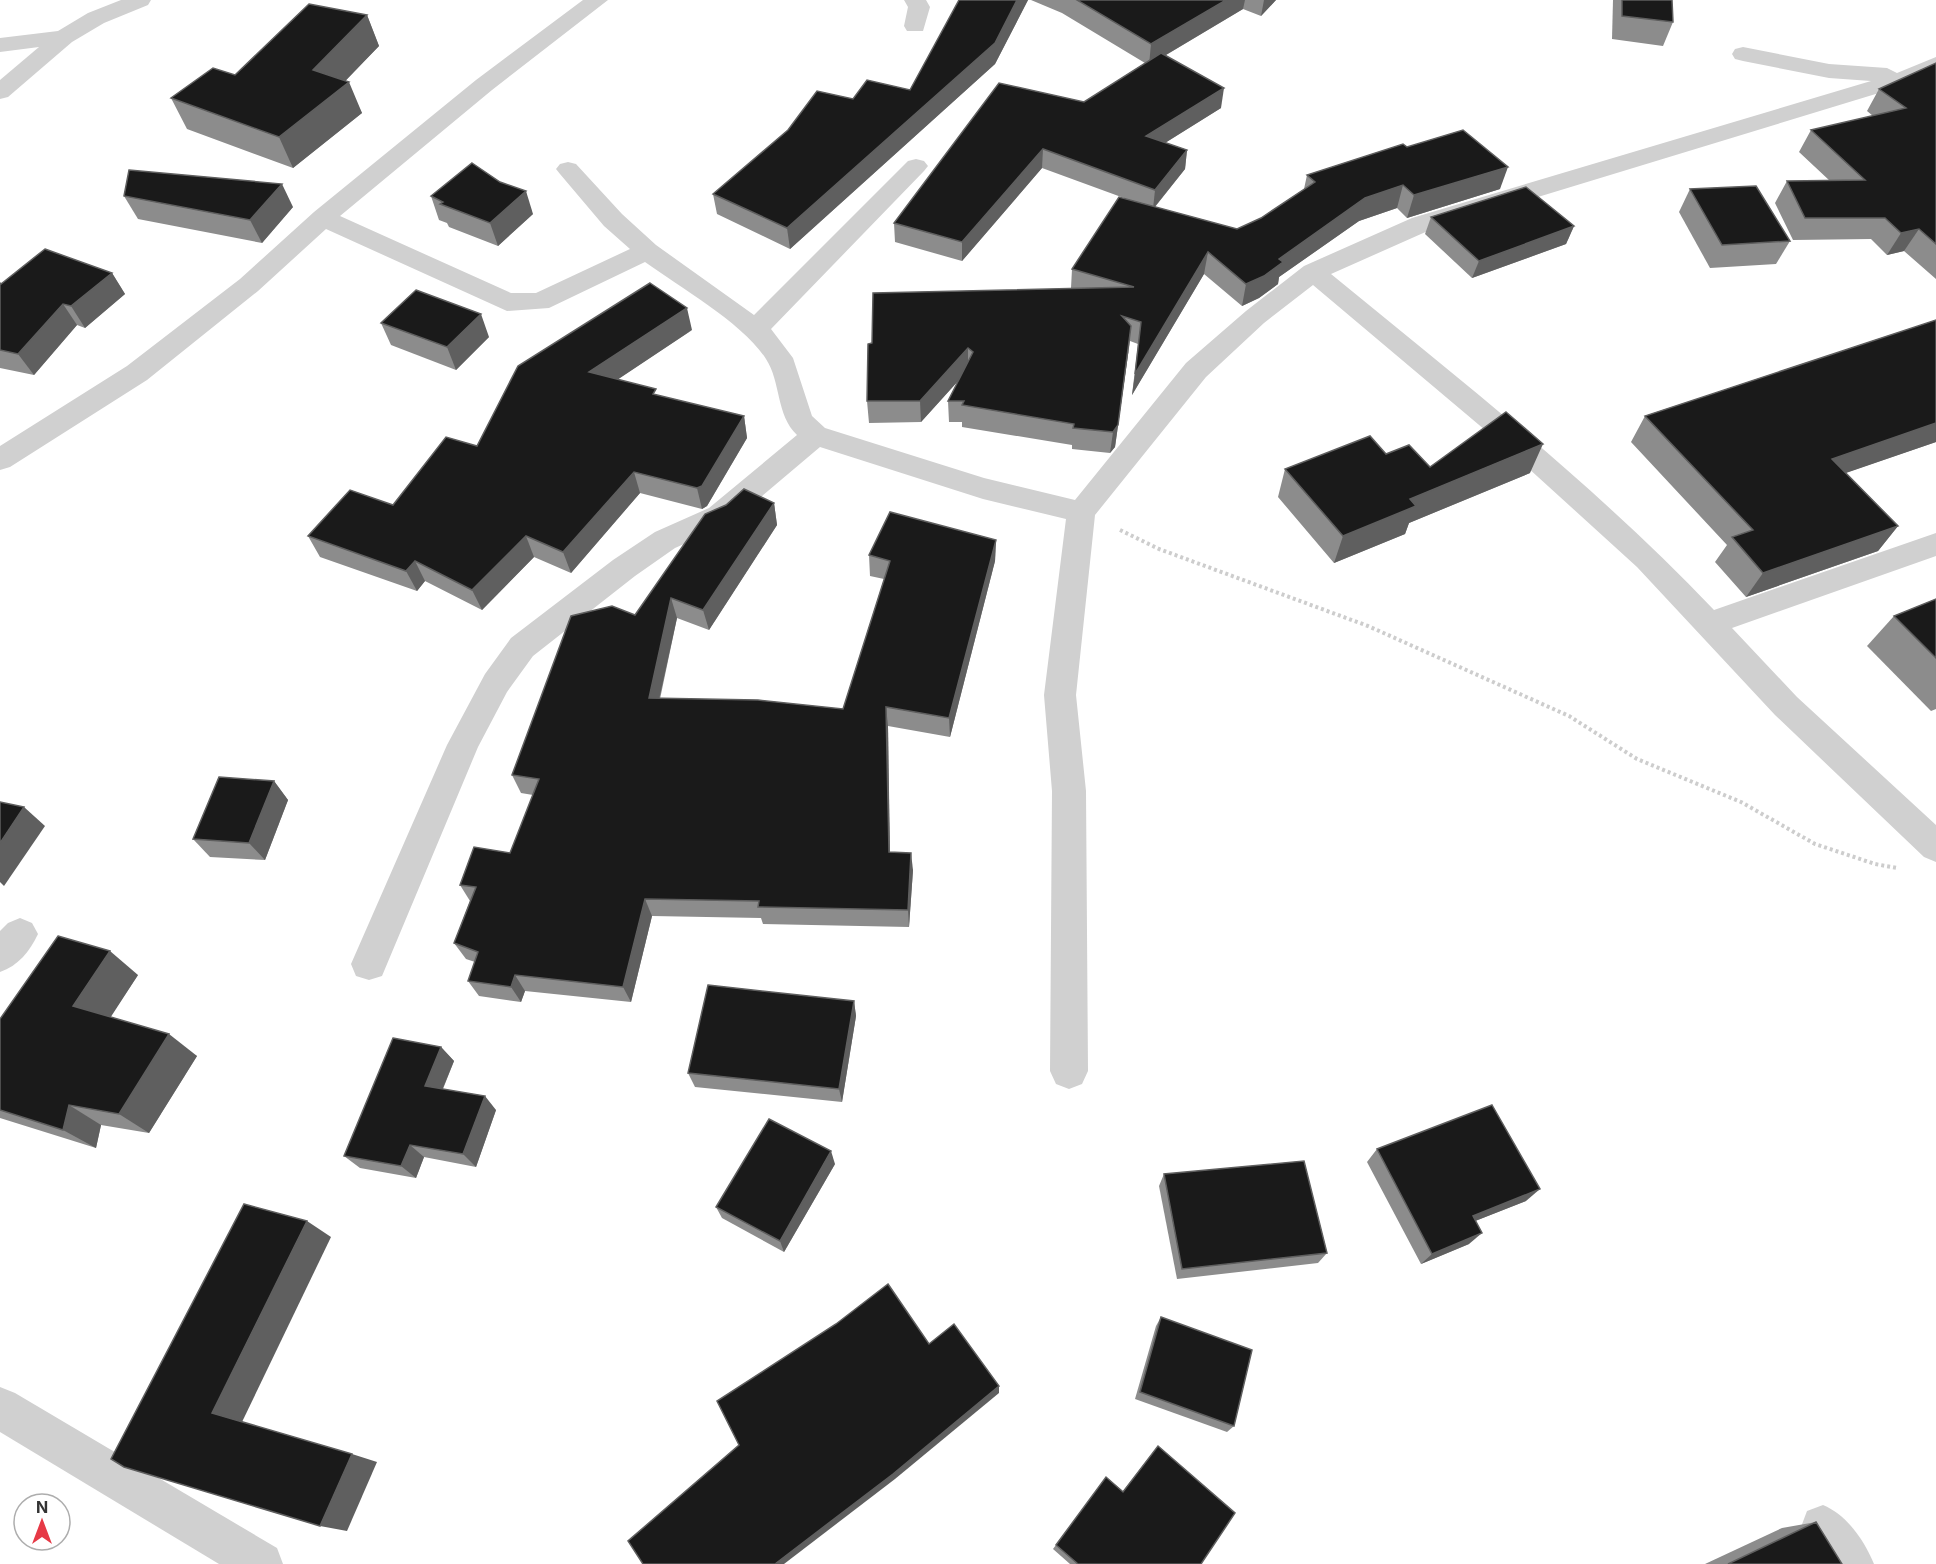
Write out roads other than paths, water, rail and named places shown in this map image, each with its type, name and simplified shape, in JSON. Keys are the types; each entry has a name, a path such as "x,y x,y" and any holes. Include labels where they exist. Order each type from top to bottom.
{"street":[{"path":"0,92 64,37 96,18 140,0"},
{"path":"0,460 137,373 249,285 323,218 484,86 597,0"},
{"path":"915,0 919,7 915,26"},
{"path":"0,45 64,37"},
{"path":"1743,54 1829,71 1906,77"},
{"path":"1069,1071 1069,791 1060,695 1081,512 1196,370 1255,317 1313,272 1421,224 1906,77 1936,64"},
{"path":"756,329 916,166"},
{"path":"568,169 613,220 647,251 756,329 780,358 800,421 814,435 983,488 1081,512"},
{"path":"323,218 507,302 540,302 647,251"},
{"path":"1313,272 1514,439 1648,559 1786,706 1936,847"},
{"path":"369,964 463,745 496,683 522,647 624,568 665,540 719,516 814,435"},
{"path":"1709,624 1936,544"},
{"path":"0,1408 261,1564"},
{"path":"1823,1527 1852,1564"}]}
